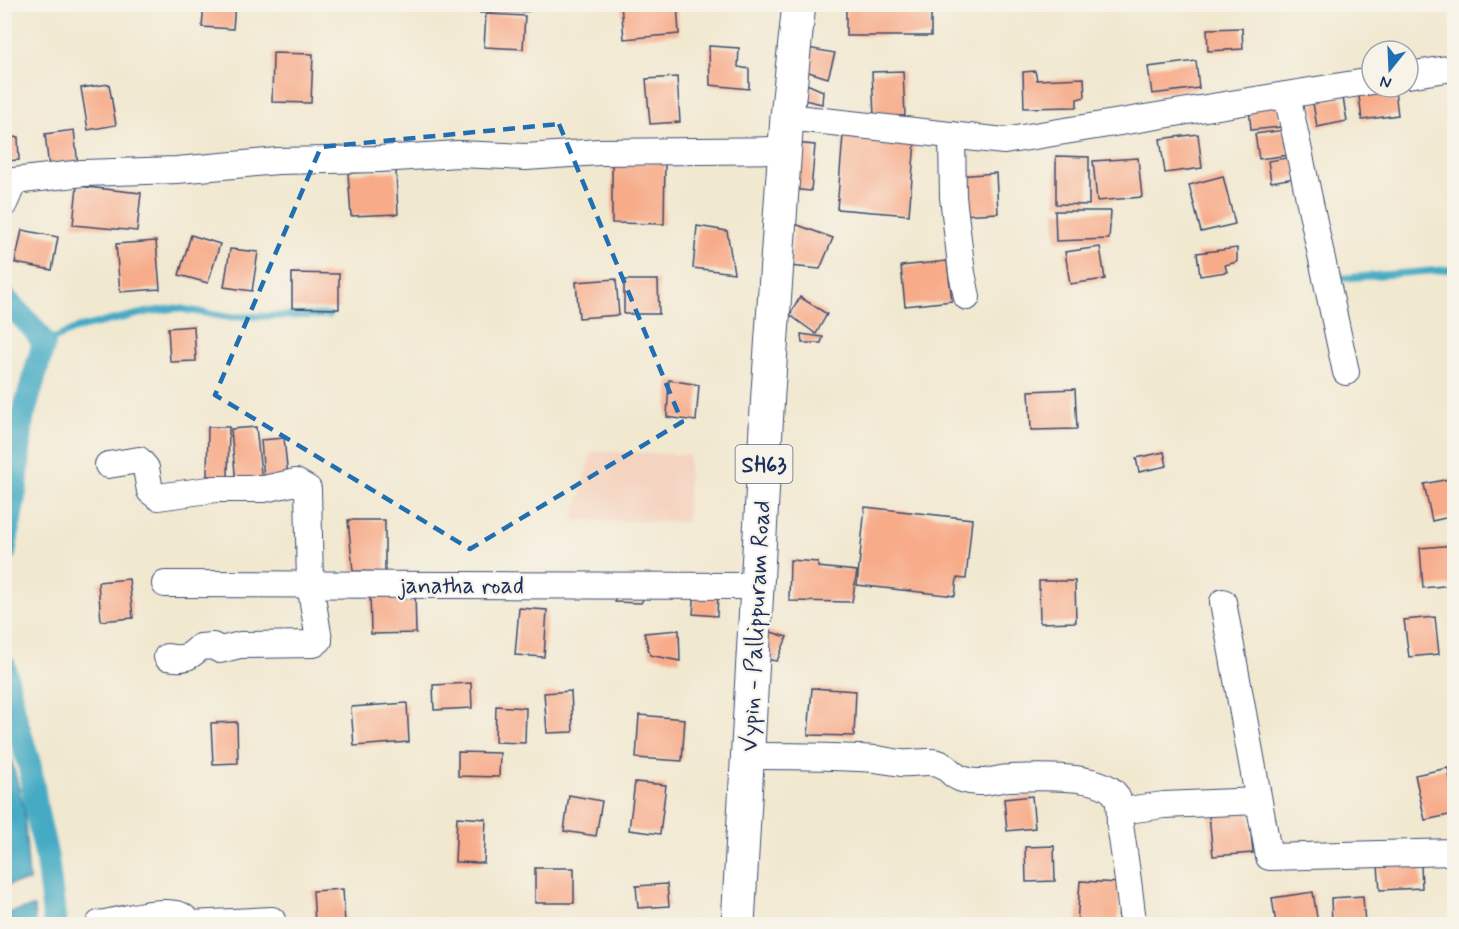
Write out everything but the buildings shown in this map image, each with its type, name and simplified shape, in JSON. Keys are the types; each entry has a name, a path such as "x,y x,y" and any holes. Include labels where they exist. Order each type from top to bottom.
{"main road":[{"name":"Vypin - Pallippuram Road","path":"738,924 756,586 784,150 799,4"}],"street":[{"path":"1420,73 1452,68"},
{"path":"787,117 1004,141 1360,83"},
{"path":"1287,95 1346,372"},
{"path":"952,135 953,197 967,297"},
{"path":"4,204 14,181 83,174 177,170 278,161 379,159 458,154 526,157 599,152 784,150"},
{"path":"108,465 139,460 146,468 150,490 158,497 216,489 264,489 296,482 308,489 310,584 319,640 314,644 240,645 220,650 213,646 200,647 193,654 183,658 167,657"},
{"name":"janatha road","path":"165,584 756,586"},
{"path":"1223,602 1269,857 1455,852"},
{"path":"747,756 938,763 962,779 978,782 1008,778 1062,777 1081,779 1103,786 1114,792 1120,803 1120,822 1133,924"},
{"path":"1120,811 1164,805 1258,801"},
{"path":"99,924 165,913 181,915 191,924 272,921"}],"highlighted area":[{"path":"559,124 682,422 470,549 215,395 321,147"}],"shaded area":[{"path":"592,451 689,455 687,522 573,520"}],"water":[{"path":"4,732 24,808 29,881 5,885"},
{"path":"34,907 35,924 5,924 5,913"}],"waterway":[{"path":"1333,279 1454,269"},
{"path":"4,298 44,343 22,419 16,486 4,553"},
{"path":"44,343 78,328 176,308 227,317 329,315"},
{"path":"4,666 16,720 30,767 47,858 55,924"}]}
